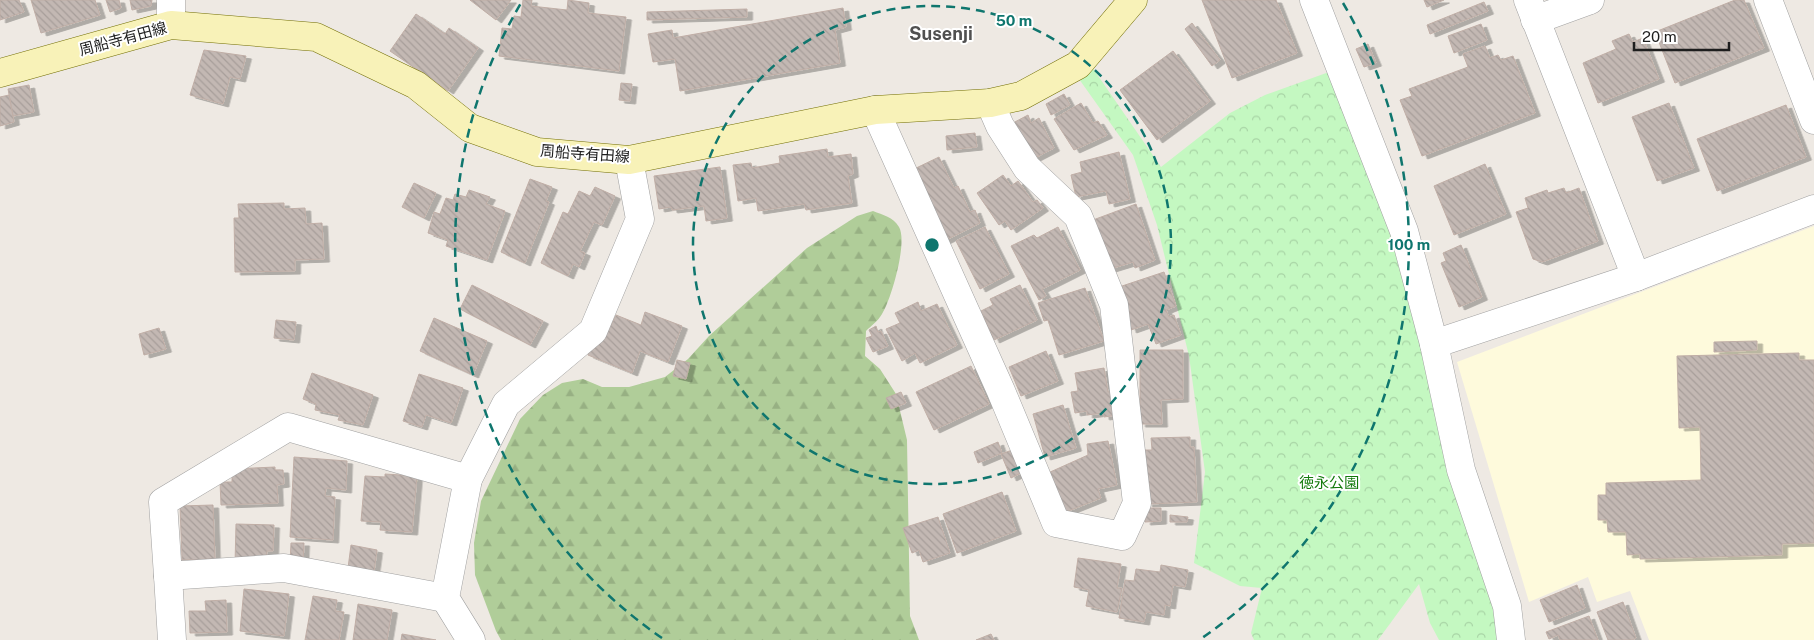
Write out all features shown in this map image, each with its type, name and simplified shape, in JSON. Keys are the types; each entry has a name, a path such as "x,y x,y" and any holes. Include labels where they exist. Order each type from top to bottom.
{"main road":[{"name":"周船寺有田線","path":"0,73 171,13 316,36 416,85 470,128 538,152 629,160 875,110 990,103 1021,96 1078,65 1133,0"}],"street":[{"path":"1314,0 1404,231 1434,344 1461,470 1507,606 1511,640"},
{"path":"1590,0 1531,10 1636,277"},
{"path":"1768,0 1814,120"},
{"path":"875,110 1001,392 1056,523 1122,536 1137,503 1114,305 1078,216 1027,168 1000,126 990,103"},
{"path":"471,640 445,598 468,479 506,404 593,331 640,219 629,160"},
{"path":"1434,344 1636,277 1814,209"},
{"path":"172,640 163,502 288,427 468,479"},
{"path":"168,576 284,568 445,598"}],"shaded area":[{"path":"1814,226 1814,640 1649,640 1630,591 1597,602 1588,577 1529,602 1457,362"}],"green space":[{"name":"徳永公園","path":"1092,67 1161,167 1230,113 1265,95 1329,72 1387,219 1508,640 1439,640 1430,623 1419,584 1378,640 1254,640 1251,633 1262,588 1240,586 1194,563 1205,472 1189,356 1157,225 1133,155 1079,79"},
{"path":"873,211 894,221 899,227 901,234 900,257 894,284 882,314 866,331 865,356 880,369 896,394 907,440 910,616 919,640 501,640 475,575 474,543 481,501 520,419 543,395 562,383 583,379 602,387 629,387 665,377 688,359 709,336 807,248 857,216"}],"building":[{"path":"0,0 19,0 24,12 0,20"},
{"path":"31,0 95,0 100,15 41,33"},
{"path":"106,0 119,0 121,8 110,12"},
{"path":"130,0 152,0 151,6 132,10"},
{"path":"470,0 511,0 496,20"},
{"path":"523,0 532,0 531,6 567,10 568,0 589,3 588,13 626,17 619,71 499,56 502,28 512,29 514,16 521,17"},
{"path":"1202,0 1276,0 1297,53 1232,78"},
{"path":"1424,0 1444,0 1427,7"},
{"path":"1735,0 1744,0 1764,48 1675,83 1655,32"},
{"path":"1484,2 1488,11 1430,34 1427,25"},
{"path":"843,8 846,27 835,30 840,63 680,91 675,59 653,62 648,34 672,30 673,38"},
{"path":"747,9 747,17 647,20 647,12"},
{"path":"416,14 445,34 449,28 478,48 448,91 390,51"},
{"path":"1192,23 1220,60 1212,66 1185,29"},
{"path":"1481,24 1487,40 1454,53 1448,36"},
{"path":"1629,34 1633,42 1643,38 1659,79 1598,103 1583,63 1616,49 1612,41"},
{"path":"1368,44 1376,63 1364,67 1356,49"},
{"path":"1485,46 1490,58 1498,55 1501,60 1513,56 1535,113 1422,156 1400,100 1412,96 1409,89 1468,67 1463,54"},
{"path":"204,50 246,56 240,79 230,77 223,104 190,95"},
{"path":"1173,51 1210,101 1157,140 1120,90"},
{"path":"621,83 632,84 630,101 619,100"},
{"path":"29,85 34,112 13,116 8,89"},
{"path":"1064,94 1070,105 1051,115 1046,104"},
{"path":"9,95 14,122 0,126 0,97"},
{"path":"1081,103 1093,123 1098,121 1107,135 1074,150 1054,119"},
{"path":"1669,103 1694,168 1657,181 1632,117"},
{"path":"1786,105 1806,157 1717,191 1697,139"},
{"path":"1028,115 1031,123 1039,118 1054,148 1031,160 1013,123"},
{"path":"975,133 977,147 947,150 946,136"},
{"path":"827,149 828,157 851,154 853,174 848,176 852,203 806,210 804,204 758,211 756,198 738,201 733,165 751,163 752,168 780,163 779,156"},
{"path":"1119,152 1130,199 1109,204 1106,191 1076,197 1071,175 1082,172 1080,162"},
{"path":"939,157 954,188 958,186 970,212 975,210 980,223 944,241 910,171"},
{"path":"1485,164 1506,214 1454,235 1434,186"},
{"path":"720,167 727,218 706,221 704,206 672,210 671,207 659,209 654,176"},
{"path":"1003,175 1011,186 1018,181 1033,202 1037,200 1043,208 1011,230 1005,221 999,225 977,193"},
{"path":"530,179 552,187 546,201 549,202 525,263 501,252"},
{"path":"414,183 436,193 424,218 402,207"},
{"path":"595,187 615,196 602,225 594,222 580,251 585,253 579,267 573,264 568,276 541,263 563,212 568,214 579,191 590,196"},
{"path":"1564,188 1566,193 1579,188 1598,241 1542,262 1533,259 1516,212 1528,208 1525,198 1547,190 1548,193"},
{"path":"469,190 490,197 486,204 505,211 487,260 446,246 448,240 428,233 434,212 440,214 446,198 453,200 455,194 466,197"},
{"path":"284,203 284,209 305,208 306,224 322,223 324,259 295,260 295,271 235,272 234,218 239,218 238,204"},
{"path":"1136,204 1155,260 1135,268 1133,262 1110,269 1093,220"},
{"path":"985,227 1009,274 980,289 956,241"},
{"path":"1058,227 1080,270 1042,289 1046,296 1039,300 1011,246 1034,235 1037,238"},
{"path":"1461,245 1482,297 1459,307 1441,263 1446,261 1443,253"},
{"path":"1164,272 1176,306 1166,310 1169,317 1174,315 1181,335 1156,344 1148,324 1131,330 1116,288"},
{"path":"472,285 543,321 530,345 460,309"},
{"path":"1020,285 1037,320 994,340 981,311 993,305 990,299"},
{"path":"1085,288 1104,341 1059,355 1048,320 1044,321 1038,303"},
{"path":"918,302 921,311 937,304 957,345 920,363 915,353 902,361 886,329 900,323 895,313"},
{"path":"645,312 682,326 668,362 640,351 632,373 588,355 600,323 610,327 616,315 641,325"},
{"path":"434,318 487,341 473,375 420,351"},
{"path":"276,320 296,322 294,340 274,338"},
{"path":"876,326 878,332 881,331 888,346 873,352 866,338 872,336 869,330"},
{"path":"159,328 166,349 144,355 139,334"},
{"path":"1757,341 1757,350 1714,352 1714,342"},
{"path":"1140,350 1183,350 1183,399 1161,400 1162,424 1140,424"},
{"path":"1046,351 1058,381 1021,396 1009,367"},
{"path":"1799,353 1799,360 1814,360 1814,543 1782,544 1782,555 1640,559 1640,554 1627,555 1626,532 1608,532 1607,520 1598,520 1598,495 1606,495 1606,483 1701,480 1700,427 1679,428 1677,356"},
{"path":"677,360 690,363 686,379 673,376"},
{"path":"971,366 989,404 934,430 916,392"},
{"path":"1104,368 1108,392 1113,391 1117,415 1104,417 1103,413 1087,415 1087,411 1075,413 1071,392 1078,391 1075,373"},
{"path":"312,373 373,395 363,425 338,420 340,415 315,410 316,404 303,399"},
{"path":"419,374 463,388 451,423 426,415 422,427 403,421"},
{"path":"901,392 906,403 891,409 886,398"},
{"path":"1063,405 1076,448 1045,457 1033,414"},
{"path":"1190,437 1190,447 1194,447 1197,502 1147,504 1144,450 1152,450 1151,438"},
{"path":"1108,441 1117,485 1098,489 1101,498 1066,512 1048,473 1088,455 1087,444"},
{"path":"998,442 1002,453 978,463 974,452"},
{"path":"1015,449 1025,471 1011,478 1001,454"},
{"path":"294,457 347,461 346,490 326,488 325,496 335,497 333,540 290,537"},
{"path":"275,467 275,470 283,470 284,484 277,485 278,503 221,505 220,482 232,482 232,469"},
{"path":"385,474 417,476 412,532 380,530 381,522 361,521 365,476 385,477"},
{"path":"1002,492 1016,531 957,553 943,514"},
{"path":"213,505 215,559 182,560 180,506"},
{"path":"1145,508 1161,508 1161,521 1145,522"},
{"path":"1170,515 1188,517 1187,522 1170,522"},
{"path":"938,517 950,553 923,562 919,550 912,553 903,528"},
{"path":"236,524 274,525 273,551 267,551 266,559 235,564"},
{"path":"291,543 304,543 303,564 290,563"},
{"path":"351,545 377,550 374,572 348,568"},
{"path":"1078,558 1121,564 1117,588 1122,588 1117,612 1086,606 1089,590 1074,587"},
{"path":"1161,565 1188,570 1185,587 1173,585 1170,606 1165,605 1164,615 1146,612 1144,622 1119,618 1125,580 1134,581 1136,569 1160,572"},
{"path":"1577,585 1585,608 1549,622 1540,600"},
{"path":"244,589 289,594 284,636 240,631"},
{"path":"313,596 337,600 335,611 344,612 339,640 305,640"},
{"path":"226,600 227,632 190,633 189,611 206,611 205,601"},
{"path":"1623,602 1636,638 1632,640 1608,640 1597,612"},
{"path":"358,604 392,610 387,640 353,640"},
{"path":"1589,616 1598,640 1560,640 1558,635 1549,639 1546,632"},
{"path":"402,634 436,640 401,640"},
{"path":"991,634 994,640 976,640"}],"district":[{"name":"Susenji","path":"941,34"}]}
